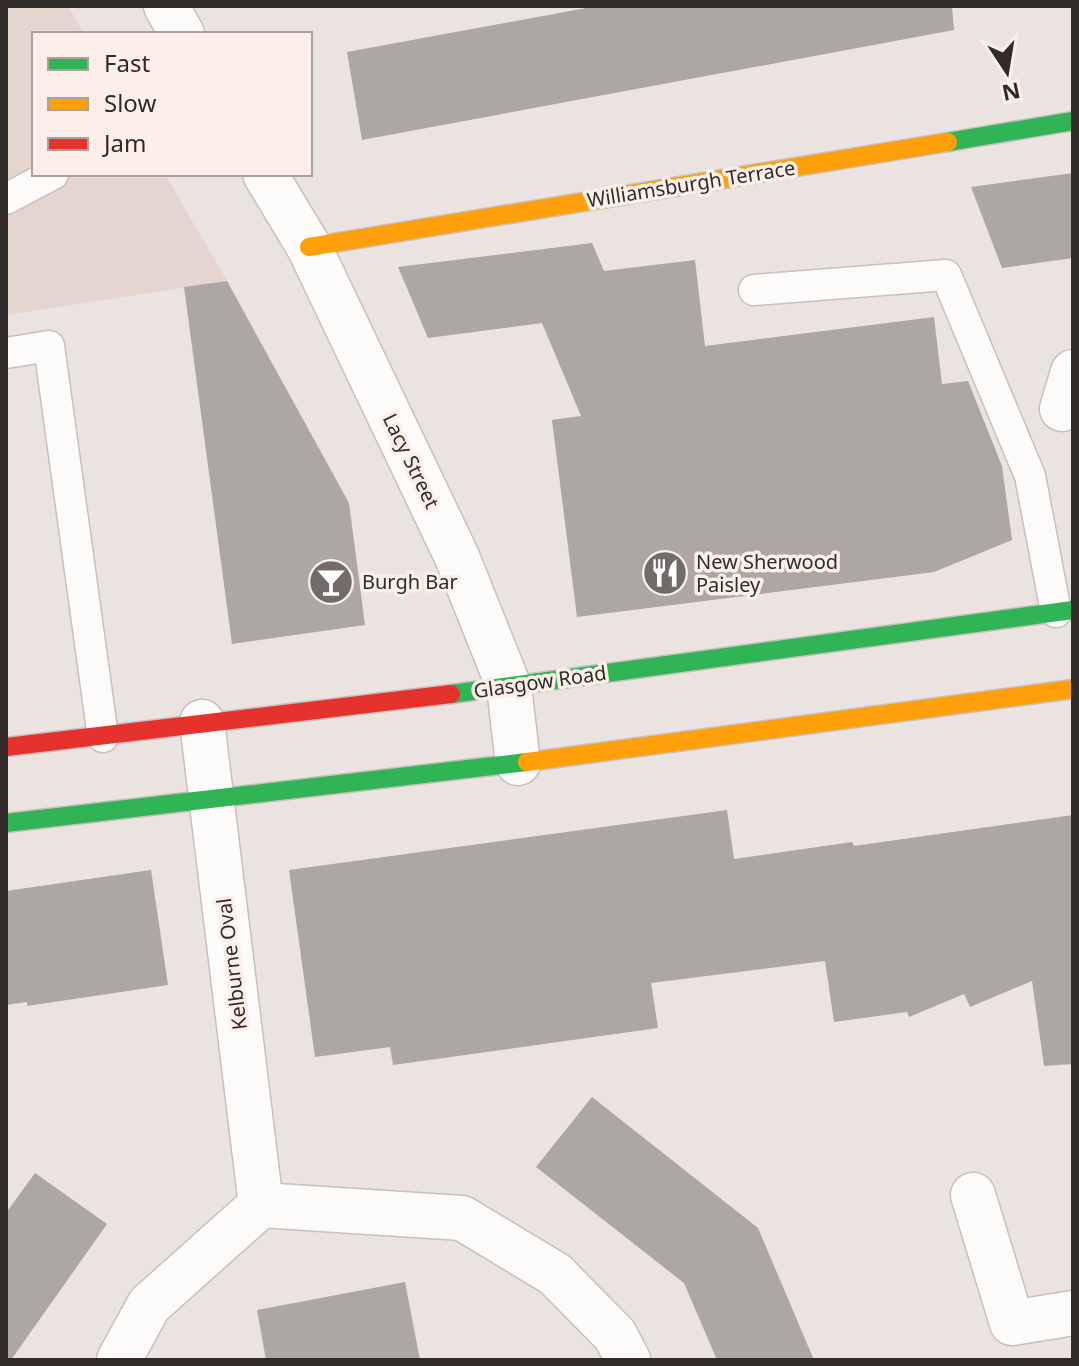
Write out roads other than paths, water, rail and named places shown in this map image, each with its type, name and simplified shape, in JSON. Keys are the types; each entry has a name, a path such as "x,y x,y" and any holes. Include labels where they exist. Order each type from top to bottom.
{"main road":[{"name":"Williamsburgh Terrace","path":"309,247 1073,121"},
{"name":"Glasgow Road","path":"6,747 509,687 1065,611"},
{"path":"6,823 518,763 1073,689"}],"street":[{"path":"166,6 181,32"},
{"name":"Lacy Street","path":"266,176 309,247 457,557 509,687 518,763"},
{"name":"Kelburne Oval","path":"202,722 261,1205"},
{"path":"973,1195 1012,1323 1073,1313"},
{"path":"119,1360 149,1305 261,1205 462,1218 555,1274 615,1335 628,1360"}],"lane":[{"path":"6,199 49,176"},
{"path":"754,290 946,275 1030,476 1065,611"},
{"path":"6,353 49,346 103,737"}],"place":[{"name":"New Sherwood Paisley","path":"665,573"},
{"name":"Burgh Bar","path":"331,582"}]}
